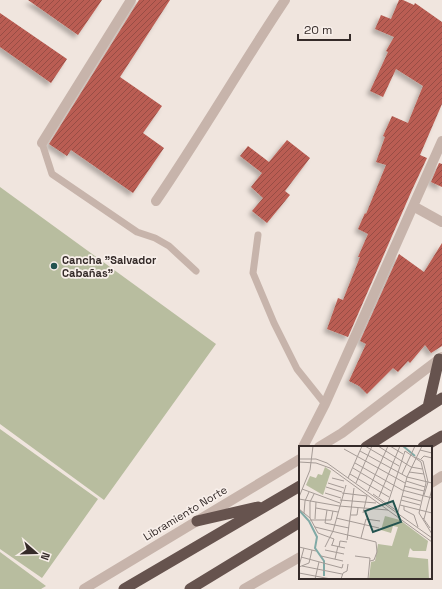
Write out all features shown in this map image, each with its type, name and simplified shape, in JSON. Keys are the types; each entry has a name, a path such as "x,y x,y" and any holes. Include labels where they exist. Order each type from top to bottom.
{"highway":[{"path":"428,407 440,358"},
{"path":"368,446 442,398"},
{"path":"426,446 442,436"},
{"path":"124,589 299,487"},
{"path":"197,521 269,504"},
{"path":"190,589 299,523"}],"street":[{"path":"42,143 131,0"},
{"path":"156,201 183,161 254,46 285,0"},
{"path":"304,446 325,404 442,141"},
{"path":"413,206 442,222"},
{"path":"321,446 342,433 440,358"},
{"name":"Libramiento Norte","path":"84,589 299,458"},
{"path":"432,482 442,476"},
{"path":"244,589 299,558"}],"lane":[{"path":"42,143 52,174 137,232 155,238 170,246 196,270"},
{"path":"258,234 253,273 274,323 297,369 325,404"}],"green space":[{"name":"Cancha \"Salvador Cabañas\"","path":"0,187 216,344 104,500 0,424"},
{"path":"0,429 98,499 42,578 0,549"},
{"path":"0,552 46,586 41,589 0,589"}],"building":[{"path":"28,0 102,0 78,35"},
{"path":"139,0 170,0 120,77 162,106 143,133 164,148 133,193 71,150 67,156 49,144"},
{"path":"399,0 403,0 414,5 415,3 442,22 442,104 420,155 427,158 348,337 327,329 338,298 343,300 360,257 358,257 368,234 358,229 365,213 366,214 386,165 376,162 385,137 383,136 392,116 408,123 423,86 396,69 383,97 370,91 388,52 386,51 394,37 375,29 381,15 391,19"},
{"path":"0,13 67,59 51,83 0,47"},
{"path":"287,140 310,158 285,191 290,195 267,223 252,211 263,198 251,187 262,173 240,156 248,146 269,162"},
{"path":"439,163 442,164 442,187 431,182"},
{"path":"442,243 442,346 431,353 425,345 410,363 408,361 398,372 393,368 367,394 359,386 349,381 366,344 360,341 399,254 424,272"}],"place":[{"name":"Cancha \"Salvador Cabañas\"","path":"54,266"}]}
